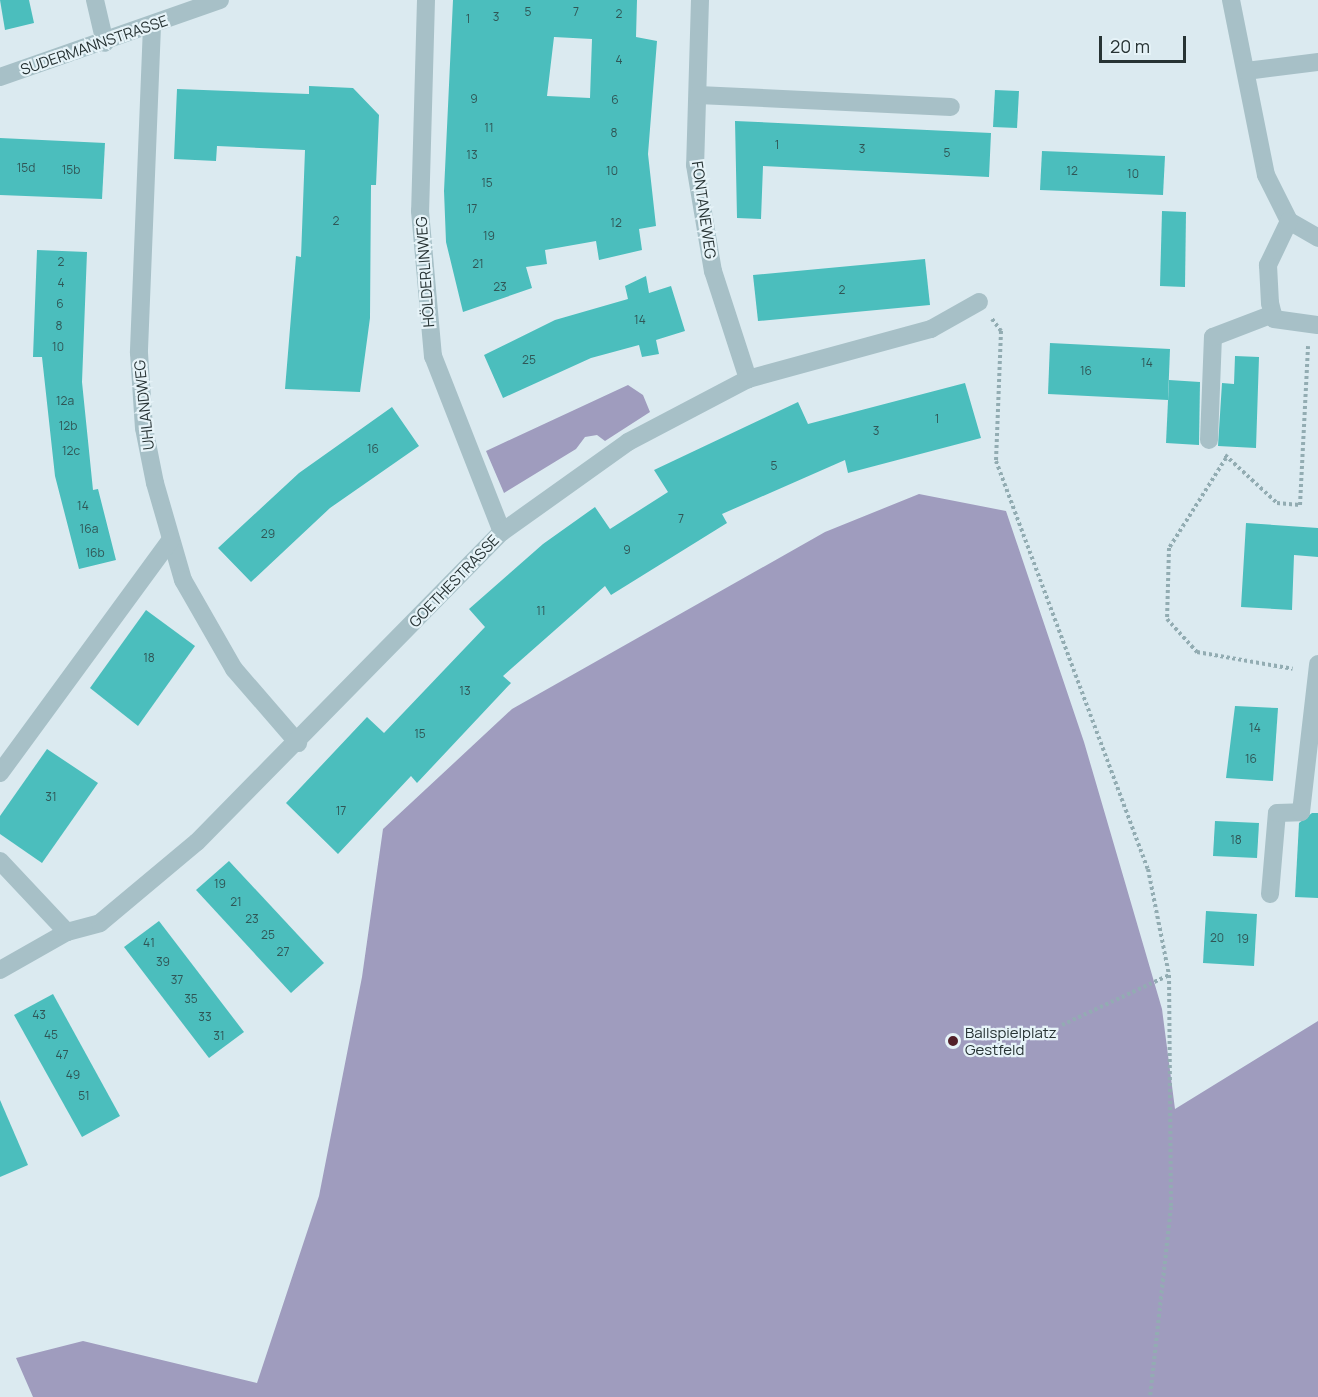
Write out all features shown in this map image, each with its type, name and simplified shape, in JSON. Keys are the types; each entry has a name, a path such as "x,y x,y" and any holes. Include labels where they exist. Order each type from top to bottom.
{"street":[{"path":"94,0 105,43"},
{"name":"SUDERMANNSTRASSE","path":"0,76 105,43 220,0"},
{"name":"HÖLDERLINWEG","path":"426,0 420,210 433,356 501,532"},
{"name":"FONTANEWEG","path":"700,0 695,165 713,272 748,379"},
{"path":"1231,0 1266,175 1288,221 1318,238"},
{"name":"UHLANDWEG","path":"152,26 139,352 144,428 170,541 183,580 234,669 298,743"},
{"path":"1246,71 1318,62"},
{"path":"698,95 951,107"},
{"path":"1288,221 1268,265 1274,320 1313,325"},
{"name":"GOETHESTRASSE","path":"0,970 67,932 100,923 197,842 298,743 501,532 628,442 748,379 931,328 979,302"},
{"path":"1209,440 1213,337 1273,314"},
{"path":"0,773 170,541"},
{"path":"1270,894 1277,813 1309,813 1316,668"},
{"path":"0,861 67,932"}],"path":[{"path":"979,302 1001,331 996,460 1148,869 1169,975 1171,1207 1150,1397"},
{"path":"1209,440 1277,503 1300,505 1313,325"},
{"path":"1227,457 1169,548 1167,619 1197,652 1316,668"},
{"path":"1062,1025 1169,975"}],"shaded area":[{"path":"628,385 643,395 650,412 605,441 597,435 585,437 576,449 504,493 486,451"},
{"path":"919,494 1006,511 1084,742 1162,1009 1175,1109 1318,1021 1318,1397 33,1397 16,1358 83,1341 257,1383 319,1196 362,977 383,829 512,709 825,532"}],"building":[{"path":"0,0 29,0 34,23 5,30"},
{"path":"453,0 637,0 636,37 657,41 648,154 656,226 639,229 642,250 599,260 596,241 545,250 547,264 526,267 532,288 463,312 446,242 444,191","holes":["554,37 592,39 590,98 547,96"]},
{"path":"309,86 353,88 379,115 376,185 371,185 370,318 360,392 285,389 296,256 301,257 305,150 217,146 216,161 174,159 177,89 309,94"},
{"path":"995,90 1019,91 1017,128 993,127"},
{"path":"735,121 991,133 989,177 763,166 761,219 737,218"},
{"path":"0,138 105,143 102,199 0,195"},
{"path":"1042,151 1165,156 1163,195 1040,190"},
{"path":"1162,211 1186,212 1185,287 1160,286"},
{"path":"37,250 87,252 82,382 93,490 98,489 116,560 79,569 55,476 42,357 33,357"},
{"path":"925,259 930,305 758,321 753,275"},
{"path":"646,276 649,293 671,286 685,331 656,340 659,354 642,357 639,345 591,358 503,398 484,355 555,320 628,299 625,286"},
{"path":"1050,343 1170,349 1168,400 1048,394"},
{"path":"1235,356 1259,357 1256,448 1218,446 1222,383 1234,384"},
{"path":"1169,380 1200,382 1199,445 1166,443"},
{"path":"965,383 981,438 848,473 845,460 722,514 727,523 611,595 605,586 503,676 511,683 417,783 411,776 338,854 286,803 367,717 384,733 485,627 469,609 543,544 595,507 610,529 668,492 654,470 798,402 808,424"},
{"path":"392,407 419,446 330,508 251,582 218,548 299,473"},
{"path":"1246,523 1318,528 1318,557 1294,555 1292,610 1241,607"},
{"path":"146,610 195,646 138,726 90,688"},
{"path":"1235,706 1278,708 1273,781 1226,778"},
{"path":"47,749 98,783 42,863 0,834 0,816"},
{"path":"1312,813 1318,813 1318,898 1295,897 1299,823"},
{"path":"1215,821 1259,823 1257,858 1213,856"},
{"path":"229,861 324,963 291,993 196,890"},
{"path":"1206,911 1257,914 1254,966 1203,963"},
{"path":"159,921 244,1032 209,1058 124,947"},
{"path":"53,994 120,1116 82,1137 14,1015"},
{"path":"0,1100 28,1165 0,1177"}],"place":[{"name":"Ballspielplatz Gestfeld","path":"953,1041"}]}
